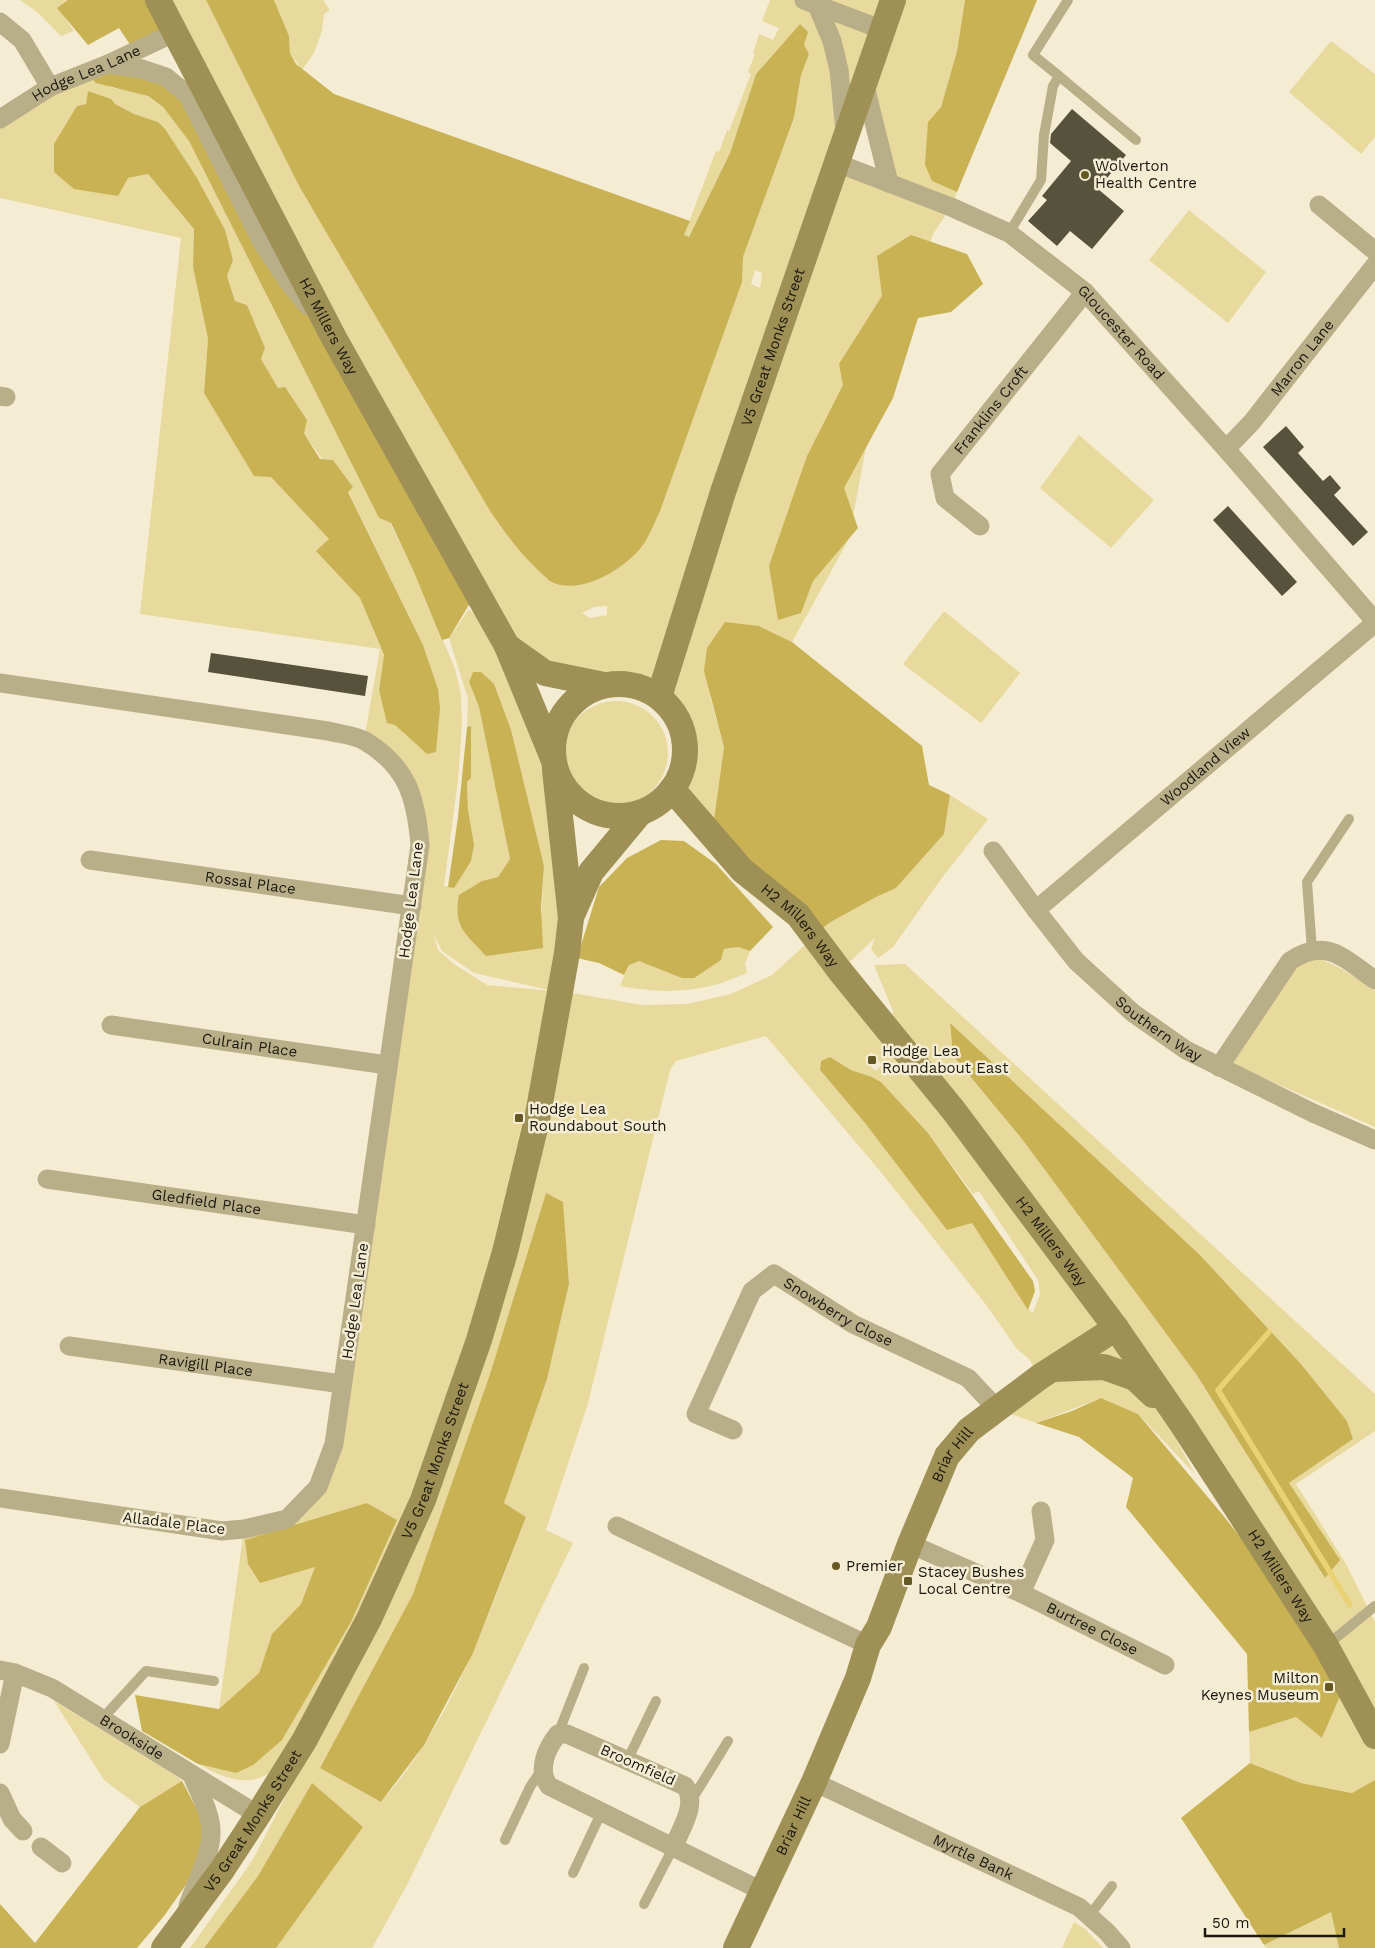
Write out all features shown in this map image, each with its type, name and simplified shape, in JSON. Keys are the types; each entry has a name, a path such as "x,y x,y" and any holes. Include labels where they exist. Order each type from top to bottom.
{"street":[{"name":"V5 Great Monks Street","path":"659,697 723,492 893,0"},
{"name":"H2 Millers Way","path":"160,2 174,34 334,338 476,593 508,646 554,764"},
{"path":"810,2 883,30"},
{"path":"810,2 832,41 838,70 846,135"},
{"path":"0,22 22,40 50,87"},
{"name":"Hodge Lea Lane","path":"0,119 50,87 108,64 174,34"},
{"path":"108,64 142,69 166,77 188,95 262,242 288,281 334,338"},
{"path":"864,82 889,182"},
{"name":"Gloucester Road","path":"837,163 951,207 1009,233 1085,292 1226,448 1375,622"},
{"path":"1319,205 1375,251"},
{"name":"Marron Lane","path":"1226,448 1252,422 1375,265"},
{"name":"Franklins Croft","path":"980,526 945,498 940,474 1085,292"},
{"name":"Woodland View","path":"1036,910 1375,622"},
{"name":"H2 Millers Way","path":"508,646 545,673 604,685"},
{"name":"Hodge Lea Lane","path":"0,682 328,731 364,740 387,758 402,775 410,789 418,813 420,845 334,1444"},
{"path":"624,684 636,686 659,697 670,707 679,722 684,737 684,763 672,789 658,804 640,813 626,816 611,816 582,806 561,784 554,764 553,744 556,730 565,712 579,697 604,685 624,684"},
{"name":"V5 Great Monks Street","path":"164,1948 222,1870 258,1815 304,1741 369,1619 423,1500 479,1340 505,1252 536,1120 567,953 571,918 554,764"},
{"name":"H2 Millers Way","path":"672,789 742,870 798,916 840,971 954,1111 1116,1328 1182,1424 1326,1646 1375,1736"},
{"name":"V5 Great Monks Street","path":"571,918 591,872 640,813"},
{"name":"Southern Way","path":"993,851 1036,910 1076,960 1133,1013 1186,1050 1313,1113 1375,1140"},
{"name":"Rossal Place","path":"90,860 412,906"},
{"path":"1219,1067 1290,961 1300,954 1312,950 1325,949 1338,954 1375,980"},
{"name":"Culrain Place","path":"111,1025 387,1065"},
{"name":"Gledfield Place","path":"48,1179 366,1225"},
{"name":"Snowberry Close","path":"734,1430 696,1414 752,1291 774,1274 853,1324 968,1378 997,1409"},
{"name":"Briar Hill","path":"736,1948 814,1782 858,1678 868,1645 879,1627 910,1544 947,1456 969,1430 1052,1369 1116,1328"},
{"name":"Ravigill Place","path":"69,1346 342,1384"},
{"path":"1052,1369 1104,1367 1136,1378 1182,1424"},
{"name":"Alladale Place","path":"0,1498 222,1531 244,1529 287,1519 318,1487 334,1444"},
{"path":"1021,1593 1045,1540 1041,1511"},
{"path":"617,1526 868,1645"},
{"name":"Burtree Close","path":"910,1544 1021,1593 1165,1665"},
{"path":"0,1744 8,1672"},
{"name":"Brookside","path":"8,1672 52,1688 258,1815"},
{"path":"558,1734 551,1743 542,1770 544,1780 549,1786 762,1891"},
{"name":"Broomfield","path":"558,1734 567,1734 685,1786 690,1792 691,1801"},
{"path":"180,1928 208,1851 211,1835 209,1817 192,1775"},
{"name":"Myrtle Bank","path":"814,1782 1079,1907 1107,1932 1121,1948"},
{"path":"0,1793 12,1820 23,1831"},
{"path":"674,1846 691,1801"},
{"path":"40,1847 62,1864"}],"lane":[{"path":"1068,0 1033,55 1136,140"},
{"path":"1009,233 1041,180 1044,135 1053,86 1059,76"},
{"path":"1312,950 1307,882 1349,819"},
{"path":"1326,1646 1375,1606"},
{"path":"558,1734 584,1668"},
{"path":"102,1719 146,1671 214,1681"},
{"path":"627,1760 656,1701"},
{"path":"691,1801 728,1741"},
{"path":"505,1840 530,1787 542,1770"},
{"path":"573,1873 602,1811"},
{"path":"644,1904 674,1846"},
{"path":"1089,1916 1112,1886"}],"shaded area":[{"path":"20,0 68,0 58,8 74,31 61,36 37,12"},
{"path":"68,0 158,0 174,33 135,52 119,28 88,45 57,8"},
{"path":"161,0 206,0 299,186 490,511 742,282 743,257 794,119 801,75 809,54 803,45 800,24 756,74 730,153 689,237 684,235 716,151 719,152 727,130 729,131 751,74 748,72 755,54 753,53 759,34 773,40 779,28 762,21 770,0 965,0 957,51 941,107 928,122 932,181 957,192 951,207 933,234 866,446 849,539 792,642 759,626 710,697 724,747 712,834 672,789 683,765 684,739 675,716 658,697 647,690 635,686 601,684 519,654 544,776 564,804 560,991 642,1005 687,1004 731,994 772,975 829,923 896,888 944,834 950,795 988,819 941,879 893,947 878,958 871,949 875,938 840,971 890,1032 893,1011 874,965 905,964 1375,1394 1375,1431 1296,1484 1346,1564 1375,1622 1375,1780 1353,1793 1301,1783 1250,1763 1249,1732 1296,1717 1322,1738 1345,1682 1119,1334 1195,1474 1138,1414 1101,1398 1036,1423 997,1409 1041,1376 1028,1358 1017,1349 987,1306 880,1171 766,1036 676,1061 670,1070 588,1403 546,1530 573,1543 407,1885 372,1948 276,1948 311,1897 312,1783 258,1876 204,1948 190,1948 252,1861 288,1792 302,1742 268,1774 255,1779 239,1780 230,1778 198,1764 236,1773 282,1740 351,1622 397,1520 367,1503 315,1567 301,1604 272,1634 259,1673 219,1709 244,1529 287,1519 318,1487 412,906 410,789 364,740 380,649 140,614 181,238 0,198 0,119 86,72 112,88 130,90 147,96 163,107 189,141 379,518 390,523 414,571 455,669 461,694 462,725 458,780 444,886 454,887 468,810 467,782 471,778 470,726 467,727 468,699 449,638 469,609 503,641","holes":["864,83 888,182 837,163","89,91 134,114 158,122 233,260 227,276 235,301 247,305 265,348 261,359 304,433 322,459 333,460 353,487 348,491 423,645 438,689 427,754 395,725 379,690 384,656 360,598 317,551 329,539 271,477 204,393 208,339 193,267 194,229 148,174 128,178 77,106 86,104","755,270 762,273 760,288 751,284","607,606 607,615 590,618 582,613 594,607","473,672 480,672 494,684 544,866 541,923 482,881 498,877 510,859 479,707 469,682","433,933 442,951 474,973 554,991 487,985 454,964 438,950","950,1023 1199,1254 1301,1364 1347,1421 1353,1439 1289,1483 1325,1578 1196,1374 1022,1139 953,1057","871,1052 882,1065 875,1071 865,1059","830,1057 851,1070 881,1082 928,1133 973,1194 979,1191 1038,1280 1040,1294 1033,1313 1028,1309 972,1223 865,1123 820,1070","546,1193 565,1245 569,1284 547,1379 504,1503 526,1517 497,1592 466,1666 429,1737 406,1771 381,1802 320,1768 413,1594 490,1374"]},
{"path":"206,0 274,0 289,36 290,53 296,64 334,94 690,221 684,235 689,237 730,153 756,74 800,24 808,32 804,45 809,54 801,75 794,118 743,257 742,282 660,511 638,552 616,570 589,583 575,586 562,585 550,581 523,554 490,511 299,186"},
{"path":"274,0 323,0 330,10 324,14 322,31 314,53 302,70 290,53 289,36"},
{"path":"965,0 1037,0 957,192 932,181 925,165 928,122 941,107 957,51"},
{"path":"1331,41 1375,74 1375,137 1361,154 1289,92"},
{"path":"108,64 188,95 288,281 476,593 449,638 442,640 414,572 391,523 379,518 189,141 163,107 148,96 96,83 86,72"},
{"path":"88,91 111,99 115,104 134,114 158,122 165,129 197,178 225,230 233,260 227,276 235,301 247,305 265,348 261,359 278,388 285,387 307,420 304,433 320,459 333,460 353,487 348,492 423,645 438,689 440,708 436,752 427,754 395,725 387,723 379,690 384,655 360,598 316,551 329,539 271,477 254,476 204,393 208,339 193,267 194,229 148,174 128,178 118,196 74,189 54,172 54,144 77,106 86,104"},
{"path":"1189,210 1266,272 1228,323 1149,260"},
{"path":"911,235 967,254 983,284 951,312 918,318 893,398 844,488 858,528 813,581 801,613 778,620 769,566 807,456 843,385 839,364 882,296 877,256"},
{"path":"1079,435 1154,500 1111,548 1040,488"},
{"path":"944,611 1020,673 981,723 903,664"},
{"path":"725,622 759,626 792,642 922,746 929,785 950,795 944,834 896,888 829,923 811,938 712,834 724,747 704,671 707,648"},
{"path":"473,672 481,672 494,684 511,730 544,866 541,907 543,948 486,956 467,935 460,923 458,915 459,895 482,881 498,877 510,859 479,707 469,682"},
{"path":"616,701 636,705 645,709 653,716 660,724 664,733 668,753 664,773 660,782 653,790 645,797 636,801 616,805 596,801 587,797 579,790 572,782 568,773 564,753 568,733 572,724 579,716 587,709 596,705"},
{"path":"471,726 471,778 467,782 468,810 474,845 471,861 454,888 448,887 458,817 467,727"},
{"path":"661,840 684,841 716,864 773,927 750,951 738,947 724,949 721,960 694,978 682,978 639,961 629,965 624,975 599,963 577,958 599,887 627,858"},
{"path":"738,947 750,951 745,964 747,973 720,984 677,991 643,990 620,986 629,964 639,961 646,963"},
{"path":"1321,959 1342,969 1375,991 1375,1127 1232,1064 1299,961"},
{"path":"950,1023 1199,1254 1301,1364 1347,1421 1353,1439 1289,1483 1340,1560 1325,1578 1196,1374 1022,1139 953,1056"},
{"path":"830,1057 851,1070 881,1082 928,1133 1033,1281 1035,1291 1028,1310 972,1223 947,1230 865,1123 820,1070 821,1061"},
{"path":"546,1193 563,1202 569,1284 547,1379 504,1503 526,1517 473,1653 424,1745 381,1802 320,1768 413,1594 490,1374"},
{"path":"1101,1398 1138,1414 1222,1514 1326,1646 1346,1682 1322,1738 1296,1717 1249,1732 1247,1654 1126,1507 1133,1478 1079,1437 1036,1423 1072,1411"},
{"path":"367,1503 397,1520 351,1622 282,1740 253,1765 236,1773 198,1764 142,1731 135,1695 219,1709 259,1673 272,1634 301,1604 315,1567 260,1583 248,1564 245,1540"},
{"path":"54,1701 182,1781 140,1807 104,1780"},
{"path":"1250,1763 1301,1783 1352,1793 1375,1780 1375,1948 1339,1948 1331,1912 1264,1945 1181,1818"},
{"path":"182,1781 202,1819 204,1836 195,1872 164,1916 137,1948 0,1948 0,1904 35,1943 140,1807"},
{"path":"312,1783 363,1827 276,1948 204,1948 258,1876"},
{"path":"1331,1911 1339,1948 1266,1948 1264,1945"},
{"path":"1074,1922 1085,1929 1103,1948 1062,1948"}],"building":[{"name":"Wolverton Health Centre","path":"1072,109 1126,155 1098,189 1124,211 1092,249 1070,231 1057,246 1028,221 1047,200 1042,196 1071,161 1050,143 1051,134"},
{"path":"1286,426 1304,447 1298,453 1323,481 1330,475 1341,488 1334,495 1368,532 1353,546 1263,447"},
{"path":"1228,506 1297,582 1282,596 1213,520"},
{"path":"211,653 368,676 365,696 208,672"}],"waterway":[{"path":"1269,1332 1218,1390 1350,1605"}],"place":[{"name":"Wolverton Health Centre","path":"1085,175"},
{"name":"Hodge Lea Roundabout East","path":"872,1060"},
{"name":"Hodge Lea Roundabout South","path":"519,1118"},
{"name":"Premier","path":"836,1566"},
{"name":"Stacey Bushes Local Centre","path":"908,1581"},
{"name":"Milton Keynes Museum","path":"1329,1687"}]}
